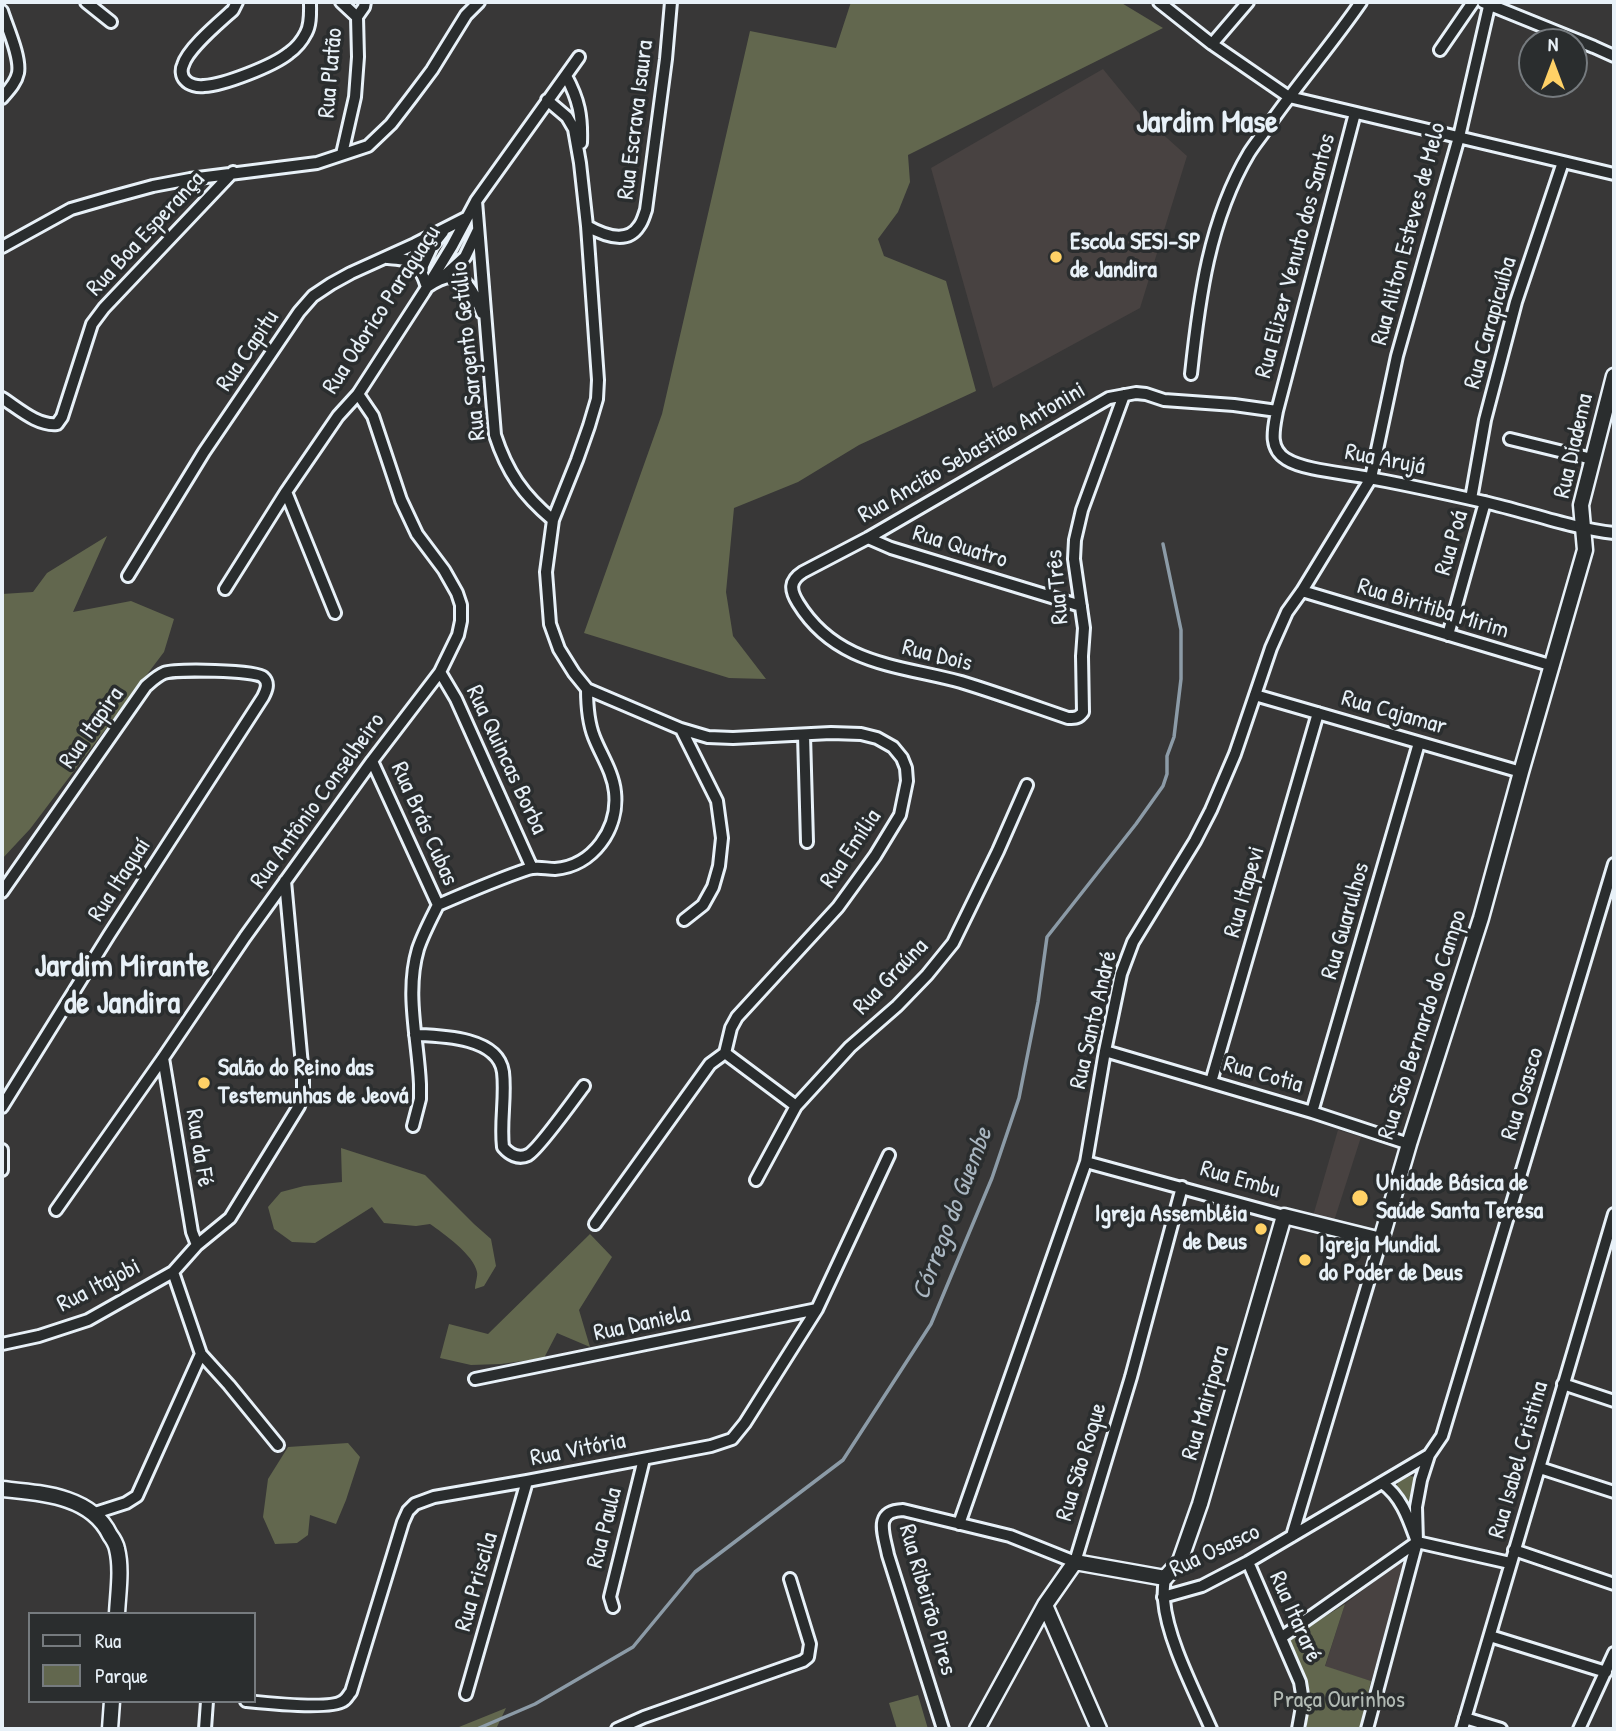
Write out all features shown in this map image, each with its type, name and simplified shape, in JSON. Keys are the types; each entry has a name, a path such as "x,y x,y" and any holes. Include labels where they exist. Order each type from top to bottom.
{"street":[{"path":"86,2 111,22"},
{"path":"237,2 233,10 192,50 183,63 182,74 189,83 196,86 215,85 251,72 288,54 300,43 308,30 310,2"},
{"name":"Rua Platão","path":"341,2 357,18 358,57 355,97 342,154"},
{"path":"357,18 365,2"},
{"path":"2,247 71,209 153,186 233,172 317,163 368,146 391,124 432,70 466,15 479,2"},
{"name":"Rua Escrava Isaura","path":"587,226 597,232 620,237 631,235 640,226 646,209 671,2"},
{"path":"1158,2 1212,44 1289,97 1614,174"},
{"path":"1212,44 1248,2"},
{"path":"1191,374 1197,317 1212,241 1224,207 1249,153 1361,2"},
{"path":"1440,50 1473,2"},
{"path":"1488,3 1614,56"},
{"name":"Rua Ailton Esteves de Melo","path":"1371,478 1397,356 1459,137 1488,3"},
{"path":"2,11 17,59 18,72 2,98"},
{"name":"Rua Odorico Paraguaçu","path":"225,589 286,492 338,416 358,394 427,287 476,201 579,57"},
{"path":"566,76 580,109 580,163"},
{"path":"413,1126 420,1099 412,991 414,966 418,947 438,905 532,867 555,869 575,865 602,844 614,815 615,790 593,735 587,689 559,649 550,624 546,572 553,520 597,399 598,380 587,226 574,130 567,117 547,100"},
{"name":"Rua Elizer Venuto dos Santos","path":"1278,411 1355,113"},
{"name":"Rua Carapicuíba","path":"1471,499 1485,420 1516,302 1563,162"},
{"name":"Rua Boa Esperança","path":"2,398 40,422 57,424 62,417 92,324 233,172"},
{"name":"Rua Sargento Getúlio","path":"476,201 495,435 500,452 516,483 538,508 553,520"},
{"name":"Rua Capitu","path":"128,576 204,452 299,312 313,296 331,284 466,218"},
{"path":"385,258 409,261 417,265 427,287 465,257 478,229"},
{"path":"421,270 432,246 445,230"},
{"path":"443,277 459,278 467,282 472,289 482,312 488,343"},
{"name":"Rua Diadema","path":"1582,526 1581,505 1614,376"},
{"name":"Rua Ancião Sebastião Antonini","path":"791,590 793,580 803,572 868,538 1109,398 1136,393 1164,400 1278,411"},
{"name":"Rua Antônio Conselheiro","path":"56,1210 245,937 440,672 458,635 461,605 457,593 444,570 417,534 401,500 373,416 358,394"},
{"name":"Rua Três","path":"1083,700 1084,628 1074,559 1074,540 1082,510 1124,395"},
{"name":"Rua Arujá","path":"1278,411 1273,442 1277,452 1286,460 1304,466 1485,502 1555,521 1614,533"},
{"path":"1510,439 1592,458"},
{"name":"Rua Santo André","path":"959,1524 1086,1162 1121,974 1133,942 1211,810 1235,754 1271,648 1287,612 1371,478"},
{"path":"286,492 335,613"},
{"name":"Rua Poá","path":"1447,635 1485,502"},
{"name":"Rua São Bernardo do Campo","path":"1292,1536 1409,1144 1481,918 1585,550 1582,526"},
{"name":"Rua Quatro","path":"868,538 901,551 1081,606"},
{"name":"Rua Dois","path":"791,590 807,617 823,634 852,653 890,666 961,682 1068,718 1081,716 1083,700"},
{"name":"Rua Biritiba Mirim","path":"1302,591 1553,666"},
{"name":"Rua Itapira","path":"2,892 154,679 167,672 177,671 247,672 263,676"},
{"name":"Rua Quincas Borba","path":"440,672 457,699 532,867"},
{"name":"Rua Itaguaí","path":"2,1107 109,935 263,697 267,689 263,676"},
{"name":"Rua Emília","path":"587,689 681,729 708,737 831,733 861,734 877,738 893,747 902,758 907,781 900,815 875,856 838,906 737,1017 731,1028 725,1053 710,1064 595,1224"},
{"name":"Rua Cajamar","path":"1255,695 1521,772"},
{"name":"Rua Itapevi","path":"1211,1082 1318,713"},
{"path":"681,729 717,802 722,838 719,866 713,887 703,905 684,920"},
{"path":"804,735 807,842"},
{"name":"Rua Guarulhos","path":"1312,1112 1419,743"},
{"name":"Rua Brás Cubas","path":"372,761 438,905"},
{"name":"Rua Graúna","path":"756,1180 796,1106 850,1048 927,975 953,943 1027,785"},
{"name":"Rua Osasco","path":"1367,1729 1417,1542 1416,1507 1421,1480 1429,1455 1442,1436 1614,864"},
{"name":"Rua Itajobi","path":"2,1345 88,1320 173,1272 197,1244 230,1218 295,1114 303,1093 303,1076 285,881"},
{"path":"415,1035 462,1039 484,1047 496,1056 503,1068 503,1147 509,1154 518,1157 528,1155 538,1145 584,1086"},
{"name":"Rua Cotia","path":"1105,1051 1312,1112 1409,1144"},
{"path":"725,1053 796,1106"},
{"name":"Rua da Fé","path":"163,1058 192,1233 197,1244"},
{"path":"2,1150 2,1170"},
{"name":"Rua Vitória","path":"256,1702 332,1705 343,1701 351,1692 403,1522 415,1504 434,1497 723,1444 732,1439 745,1423 817,1309 889,1155"},
{"name":"Rua Embu","path":"1086,1162 1381,1240"},
{"name":"Rua São Roque","path":"977,1729 1045,1605 1075,1562 1131,1377 1182,1187"},
{"name":"Rua Mairipora","path":"1211,1729 1166,1619 1163,1597 1165,1578 1180,1561 1200,1504 1284,1216"},
{"name":"Rua Isabel Cristina","path":"1464,1723 1614,1216"},
{"path":"173,1272 201,1354 278,1445"},
{"name":"Rua Daniela","path":"475,1379 817,1309"},
{"path":"95,1513 138,1496 201,1354"},
{"path":"1563,1384 1614,1401"},
{"name":"Rua Osasco","path":"1163,1597 1202,1586 1248,1562 1429,1455"},
{"name":"Rua Paula","path":"613,1607 610,1597 645,1459"},
{"path":"1540,1468 1614,1492"},
{"name":"Rua Priscila","path":"467,1695 527,1482"},
{"path":"1382,1483 1392,1490 1398,1499 1417,1542"},
{"path":"2,1489 51,1495 95,1513 108,1529 117,1548 117,1612"},
{"name":"Rua Ribeirão Pires","path":"943,1729 888,1555 882,1522 888,1513 903,1510 959,1524"},
{"path":"959,1524 1010,1536 1075,1562 1165,1578"},
{"path":"1282,1637 1417,1542 1510,1563"},
{"path":"1514,1550 1614,1584"},
{"name":"Rua Itararé","path":"1248,1562 1300,1682 1303,1701 1298,1729"},
{"path":"617,1729 808,1657 810,1644 790,1579"},
{"path":"1045,1605 1099,1729"},
{"path":"1490,1636 1606,1672"},
{"path":"1579,1729 1614,1653"},
{"path":"110,1729 112,1703"},
{"path":"205,1729 207,1703"},
{"path":"1464,1723 1501,1729"}],"shaded area":[{"name":"Escola SESI-SP de Jandira","path":"1103,69 1138,112 1187,156 1140,308 993,388 931,168"},
{"path":"1338,1130 1361,1137 1334,1221 1313,1216"},
{"path":"1402,1563 1405,1568 1371,1681 1325,1667 1345,1604 1397,1564"}],"green space":[{"path":"851,2 1120,2 1163,28 908,155 910,182 898,212 878,239 884,256 946,281 976,391 859,445 798,482 734,508 726,592 733,636 766,679 729,678 584,633 662,414 750,31 836,48"},
{"path":"107,536 73,612 131,601 174,619 164,652 30,829 2,859 2,594 33,592 47,573"},
{"path":"341,1148 425,1175 491,1239 496,1266 484,1286 475,1289 475,1265 457,1245 436,1228 430,1224 416,1226 384,1223 372,1207 315,1243 292,1242 274,1229 268,1207 281,1192 304,1186 342,1182"},
{"path":"590,1234 612,1257 579,1310 590,1347 557,1333 544,1358 471,1365 440,1358 449,1324 488,1334"},
{"path":"348,1443 360,1457 336,1524 310,1515 308,1535 297,1543 275,1544 263,1517 268,1479 288,1447"},
{"path":"1410,1476 1415,1477 1413,1510 1409,1511 1396,1489 1398,1482"},
{"name":"Praça Ourinhos","path":"1345,1604 1325,1666 1371,1681 1360,1729 1307,1729 1311,1694 1290,1642 1292,1637"},
{"path":"918,1695 928,1729 897,1729 889,1703"},
{"path":"506,1708 496,1729 454,1729"}],"waterway":[{"name":"Córrego do Guembe","path":"477,1729 535,1704 633,1647 695,1572 843,1460 931,1324 992,1178 1019,1098 1038,1002 1047,937 1136,824 1163,786 1167,774 1167,756 1174,737 1181,679 1181,630 1163,544"}],"place":[{"name":"Escola SESI-SP de Jandira","path":"1056,257"},
{"name":"Salão do Reino das Testemunhas de Jeová","path":"204,1083"},
{"name":"Unidade Básica de Saúde Santa Teresa","path":"1360,1198"},
{"name":"Igreja Assembléia de Deus","path":"1261,1229"},
{"name":"Igreja Mundial do Poder de Deus","path":"1305,1260"}],"district":[{"name":"Jardim Mase","path":"1207,123"},
{"name":"Jardim Mirante de Jandira","path":"122,986"}]}
